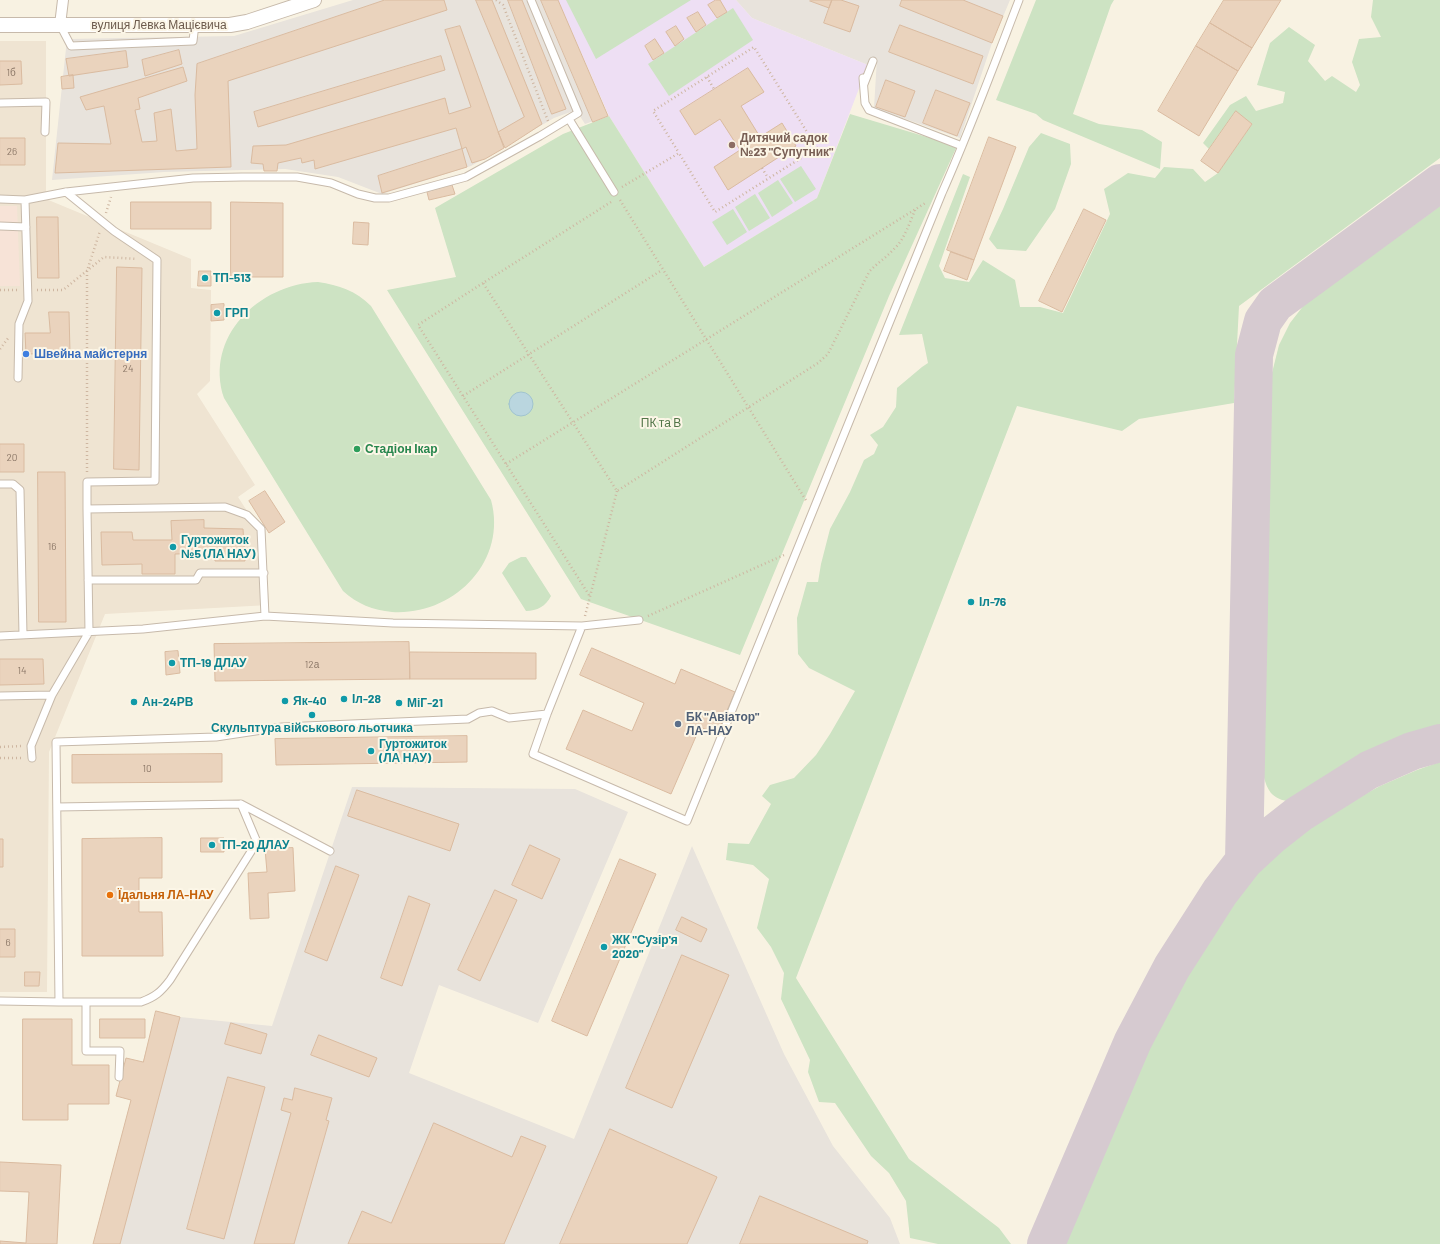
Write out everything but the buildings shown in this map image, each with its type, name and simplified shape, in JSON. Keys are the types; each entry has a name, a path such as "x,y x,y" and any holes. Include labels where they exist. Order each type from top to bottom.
{"street":[{"path":"60,25 63,0"},
{"name":"вулиця Левка Мацієвича","path":"0,25 230,25 247,22 314,0"}],"lane":[{"path":"0,199 26,200 66,192 192,178 242,177 297,177 331,183 358,194 375,198 389,198 466,177 578,113 531,0"},
{"path":"582,626 547,714 533,754 687,821 962,146 1019,0"},
{"path":"60,25 71,46 193,41 195,24"},
{"path":"873,61 863,82 865,103 869,110 962,146"},
{"path":"0,103 46,102 45,132"},
{"path":"569,119 616,195"},
{"path":"32,758 31,746 52,695 89,632 86,482 154,481 157,260 114,231 66,192"},
{"path":"18,378 19,324 28,301 26,200"},
{"path":"0,226 26,227"},
{"path":"0,484 13,484 20,490 23,635"},
{"path":"87,509 225,507 247,515 261,529 266,616"},
{"path":"88,580 196,580 200,573 264,573"},
{"path":"0,636 143,629 266,616 393,623 582,626 639,620"},
{"path":"0,696 52,695"},
{"path":"59,1002 56,742 216,737 282,727 468,719 479,713 492,711 509,718 547,714"},
{"path":"57,807 241,804 330,852"},
{"path":"0,1002 141,1002 153,998 162,990 257,842 241,804"},
{"path":"86,1002 86,1051 120,1051 119,1077"}],"path":[{"path":"496,0 503,5 551,129"},
{"path":"754,47 817,148 715,212 654,111 707,77 754,47"},
{"path":"707,77 714,89"},
{"path":"589,595 418,325 679,153"},
{"path":"762,168 768,178"},
{"path":"506,464 942,193"},
{"path":"616,195 813,512"},
{"path":"582,626 617,491 818,363 828,354 869,272 895,249 901,240 916,208"},
{"path":"0,290 63,290 104,257 157,260"},
{"path":"463,396 662,270"},
{"path":"86,482 87,271"},
{"path":"482,283 617,491"},
{"path":"639,620 797,549"},
{"path":"0,747 31,746"}],"shaded area":[{"path":"353,0 558,0 608,116 585,124 576,110 554,118 471,166 382,194 338,177 285,169 164,172 52,180 67,39 234,36"},
{"name":"Дитячий садок №23 \"Супутник\"","path":"558,0 736,0 752,18 868,65 817,198 704,267 609,116"},
{"path":"736,0 1010,0 992,43 960,138 874,108 877,58 868,65 752,18"},
{"path":"0,41 46,41 46,199 191,259 191,288 211,290 210,381 197,394 255,485 238,497 264,537 269,605 105,614 49,752 47,992 0,992"},
{"path":"0,206 17,206 20,286 0,286"},
{"path":"352,787 575,789 628,812 538,1023 439,985 409,1073 574,1139 692,846 784,1054 833,1146 890,1218 900,1244 93,1244 131,1100 116,1096 126,1058 143,1062 156,1011 180,1017 272,1026"}],"green space":[{"path":"566,0 691,0 596,59"},
{"path":"1036,0 1114,0 1073,114 1099,124 1142,130 1162,142 1160,169 1043,120 1036,114 996,100"},
{"path":"1373,0 1440,0 1440,158 1239,306 1234,403 1139,419 1122,431 1017,406 796,978 909,1159 999,1228 1011,1244 938,1244 910,1238 906,1201 889,1173 871,1156 835,1103 819,1102 808,1072 810,1060 781,999 784,973 771,947 757,928 769,879 753,865 726,860 728,843 749,844 771,804 762,796 770,785 794,778 816,755 855,691 809,668 798,654 797,618 807,582 818,582 830,529 850,492 864,460 874,454 878,445 870,435 883,427 896,407 897,388 928,363 922,334 899,335 963,174 970,177 939,266 945,278 969,282 983,260 1015,280 1020,307 1040,307 1063,313 1110,214 1104,189 1128,173 1155,178 1164,167 1193,169 1205,182 1218,173 1252,124 1235,112 1209,149 1203,143 1230,105 1246,96 1256,111 1283,103 1285,92 1257,85 1270,43 1289,27 1315,45 1308,61 1325,81 1332,76 1356,92 1360,85 1352,62 1359,39 1381,37 1371,17"},
{"path":"733,8 753,40 669,96 648,64"},
{"name":"ПК та В","path":"850,114 957,146 889,296 740,655 581,599 387,290 456,277 435,208 563,134 609,116 704,267 817,198"},
{"path":"1041,133 1070,144 1071,164 1055,209 1026,251 997,249 989,239 1029,147"},
{"path":"801,166 816,189 795,202 780,179"},
{"path":"778,180 793,203 772,217 758,193"},
{"path":"755,194 770,218 749,231 735,207"},
{"path":"1440,206 1440,728 1382,751 1328,780 1292,802 1285,801 1274,796 1268,788 1262,770 1271,377 1279,345 1290,323 1304,305"},
{"path":"733,209 747,232 727,245 712,222"},
{"name":"Стадіон Ікар","path":"318,282 347,290 359,296 371,306 491,500 494,523 491,544 483,564 471,581 455,595 436,605 414,611 392,612 372,608 348,596 343,591 224,398 220,376 222,354 229,335 241,318 257,303 276,292 296,285"},
{"path":"521,557 526,557 551,596 544,605 534,610 526,611 502,573 509,563"},
{"path":"1440,762 1440,1244 1063,1244 1146,1049 1184,974 1229,903 1277,853 1308,827 1380,786"}],"water":[{"path":"521,392 529,396 533,404 529,412 521,416 513,412 509,404 513,396"}],"taxiway":[{"path":"1244,861 1254,355 1263,321 1275,304 1440,183"},
{"path":"1046,1244 1133,1041 1172,967 1220,892 1244,861 1271,836 1299,814 1369,770 1412,751 1440,743"}],"place":[{"name":"Дитячий садок №23 \"Супутник\"","path":"732,145"},
{"name":"ТП-513","path":"205,278"},
{"name":"ГРП","path":"217,313"},
{"name":"Швейна майстерня","path":"26,354"},
{"name":"Стадіон Ікар","path":"357,449"},
{"name":"Гуртожиток №5 (ЛА НАУ)","path":"173,547"},
{"name":"Іл-76","path":"971,602"},
{"name":"ТП-19 ДЛАУ","path":"172,663"},
{"name":"Іл-28","path":"344,699"},
{"name":"Як-40","path":"285,701"},
{"name":"Ан-24РВ","path":"134,702"},
{"name":"МіГ-21","path":"399,703"},
{"name":"Скульптура військового льотчика","path":"312,715"},
{"name":"БК \"Авіатор\" ЛА-НАУ","path":"678,724"},
{"name":"Гуртожиток (ЛА НАУ)","path":"371,751"},
{"name":"ТП-20 ДЛАУ","path":"212,845"},
{"name":"Їдальня ЛА-НАУ","path":"110,895"},
{"name":"ЖК \"Сузір'я 2020\"","path":"604,947"}]}
